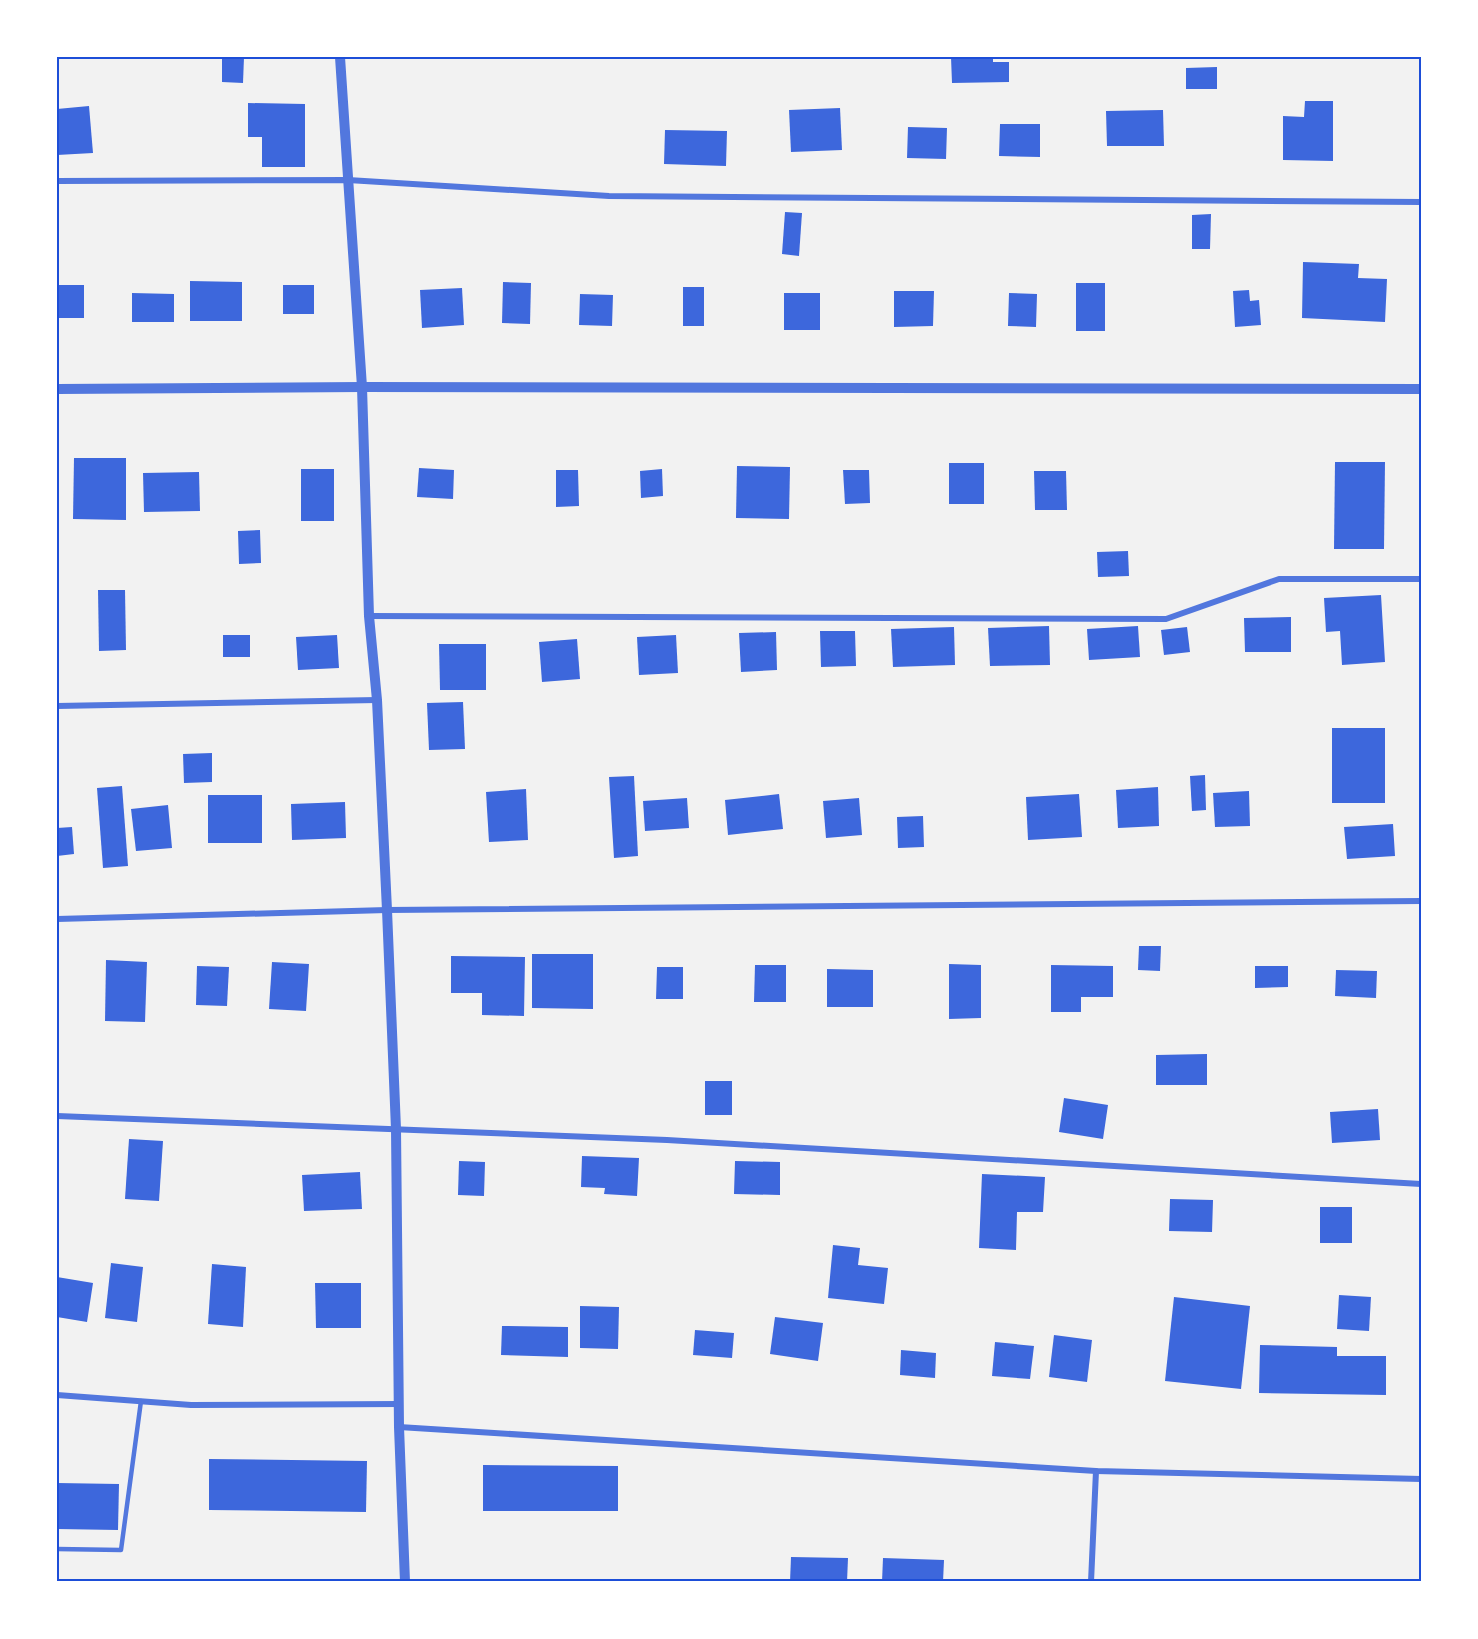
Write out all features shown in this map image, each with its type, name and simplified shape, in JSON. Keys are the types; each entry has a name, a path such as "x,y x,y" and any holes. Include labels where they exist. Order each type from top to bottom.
{"street":[{"path":"340,57 363,387 369,616 377,700 387,910 396,1129 399,1427 405,1582"},
{"path":"57,181 348,180 609,196 1421,202"},
{"path":"57,389 363,387 1421,389"},
{"path":"369,616 1166,619 1279,579 1421,579"},
{"path":"57,706 377,700"},
{"path":"57,919 387,910 1421,901"},
{"path":"57,1116 678,1141 1421,1184"},
{"path":"57,1395 191,1405 400,1404"},
{"path":"399,1427 1096,1471 1421,1479"},
{"path":"1091,1582 1096,1471"}],"lane":[{"path":"57,1549 121,1550 141,1401"}],"building":[{"path":"222,57 244,57 243,83 222,82"},
{"path":"951,57 993,57 993,62 1009,62 1009,82 952,83"},
{"path":"1217,67 1217,89 1186,89 1186,68"},
{"path":"1305,101 1333,101 1333,161 1283,160 1283,116 1304,117"},
{"path":"248,103 305,104 305,167 262,167 262,137 248,137"},
{"path":"89,106 93,153 57,155 57,109"},
{"path":"840,108 842,150 791,152 789,110"},
{"path":"1163,110 1164,146 1107,146 1106,111"},
{"path":"1000,124 1040,124 1040,157 999,156"},
{"path":"908,127 947,128 946,159 907,158"},
{"path":"665,130 727,131 726,166 664,164"},
{"path":"785,212 802,213 799,256 782,254"},
{"path":"1211,214 1210,249 1192,249 1192,215"},
{"path":"1303,262 1359,264 1358,278 1387,279 1385,322 1302,318"},
{"path":"190,281 242,282 242,321 190,321"},
{"path":"503,282 531,283 530,324 502,323"},
{"path":"1076,283 1105,283 1105,331 1076,331"},
{"path":"57,285 84,285 84,318 57,318"},
{"path":"283,285 314,285 314,314 283,314"},
{"path":"683,287 704,287 704,326 683,326"},
{"path":"462,288 464,325 422,328 420,290"},
{"path":"1249,290 1250,301 1259,300 1261,325 1235,327 1233,291"},
{"path":"894,291 934,291 933,326 894,327"},
{"path":"132,293 174,294 174,322 132,322"},
{"path":"784,293 820,293 820,330 784,330"},
{"path":"1009,293 1037,294 1036,327 1008,326"},
{"path":"580,294 613,295 612,326 579,325"},
{"path":"74,458 126,458 126,520 73,519"},
{"path":"1335,462 1385,462 1384,549 1334,549"},
{"path":"949,463 984,463 984,504 949,504"},
{"path":"737,466 790,467 789,519 736,518"},
{"path":"419,468 454,470 453,499 417,497"},
{"path":"301,469 334,469 334,521 301,521"},
{"path":"662,469 663,496 641,498 640,471"},
{"path":"556,470 578,470 579,506 556,507"},
{"path":"843,470 869,470 870,503 845,504"},
{"path":"1034,471 1066,471 1067,510 1035,510"},
{"path":"199,472 200,511 144,512 143,473"},
{"path":"260,530 261,563 239,564 238,531"},
{"path":"1128,551 1129,576 1098,577 1097,552"},
{"path":"98,590 125,590 126,650 99,651"},
{"path":"1381,595 1385,662 1342,665 1340,631 1326,632 1324,598"},
{"path":"1291,617 1291,652 1245,652 1244,618"},
{"path":"1049,626 1050,665 990,666 988,628"},
{"path":"1138,626 1140,657 1089,660 1087,629"},
{"path":"954,627 955,665 893,667 891,629"},
{"path":"1187,627 1190,652 1164,655 1161,630"},
{"path":"820,631 855,631 856,666 821,667"},
{"path":"776,632 777,670 741,672 739,633"},
{"path":"223,635 250,635 250,657 223,657"},
{"path":"337,635 339,668 298,670 296,637"},
{"path":"676,635 678,673 639,675 637,637"},
{"path":"577,639 580,679 542,682 539,642"},
{"path":"439,644 486,644 486,690 440,690"},
{"path":"463,702 465,749 429,750 427,703"},
{"path":"1332,728 1385,728 1385,803 1332,803"},
{"path":"212,753 212,782 184,783 183,754"},
{"path":"1205,775 1206,810 1192,811 1190,776"},
{"path":"634,776 638,856 614,858 609,777"},
{"path":"122,786 128,866 103,868 97,788"},
{"path":"1158,787 1159,826 1118,828 1116,790"},
{"path":"526,789 528,840 489,842 486,792"},
{"path":"1249,791 1250,826 1215,827 1213,793"},
{"path":"779,794 783,829 728,835 725,800"},
{"path":"1079,794 1082,837 1028,840 1026,797"},
{"path":"208,795 262,795 262,843 208,843"},
{"path":"687,798 689,828 645,831 643,801"},
{"path":"859,798 862,835 826,838 823,801"},
{"path":"345,802 346,838 292,840 291,804"},
{"path":"168,805 172,848 136,851 131,809"},
{"path":"923,816 924,847 898,848 897,817"},
{"path":"1393,824 1395,856 1347,859 1344,827"},
{"path":"72,827 74,854 57,856 57,828"},
{"path":"1139,946 1161,946 1160,971 1138,970"},
{"path":"532,954 593,954 593,1009 532,1008"},
{"path":"451,956 525,957 524,1016 482,1015 482,993 451,993"},
{"path":"106,960 147,962 145,1022 105,1021"},
{"path":"272,962 309,964 306,1011 269,1009"},
{"path":"949,964 981,965 981,1018 949,1019"},
{"path":"755,965 786,965 786,1002 754,1002"},
{"path":"1051,965 1113,966 1113,997 1081,997 1081,1012 1051,1012"},
{"path":"197,966 229,967 227,1006 196,1005"},
{"path":"1255,966 1288,966 1288,987 1255,988"},
{"path":"657,967 683,967 683,999 656,999"},
{"path":"827,969 873,970 873,1007 827,1007"},
{"path":"1336,970 1377,971 1376,998 1335,996"},
{"path":"1207,1054 1207,1085 1156,1085 1156,1055"},
{"path":"705,1081 732,1081 732,1115 705,1115"},
{"path":"1064,1098 1108,1105 1103,1139 1059,1132"},
{"path":"1378,1109 1380,1140 1332,1143 1330,1112"},
{"path":"129,1139 163,1141 159,1201 125,1199"},
{"path":"582,1156 639,1158 637,1196 604,1194 605,1188 581,1187"},
{"path":"459,1161 485,1162 484,1196 458,1195"},
{"path":"735,1161 780,1162 780,1195 734,1194"},
{"path":"360,1172 362,1209 304,1211 302,1175"},
{"path":"982,1174 1045,1177 1043,1212 1017,1212 1016,1250 979,1248"},
{"path":"1170,1199 1213,1200 1212,1232 1169,1231"},
{"path":"1320,1207 1352,1207 1352,1243 1320,1243"},
{"path":"833,1245 860,1248 858,1265 888,1268 884,1304 828,1298"},
{"path":"111,1263 143,1267 137,1322 105,1318"},
{"path":"212,1264 246,1267 243,1327 208,1324"},
{"path":"57,1277 93,1283 87,1322 57,1317"},
{"path":"315,1283 361,1283 361,1328 316,1328"},
{"path":"1339,1295 1371,1297 1369,1331 1337,1329"},
{"path":"1174,1297 1250,1306 1241,1389 1165,1381"},
{"path":"580,1306 619,1307 618,1349 580,1348"},
{"path":"775,1317 823,1323 818,1361 770,1354"},
{"path":"502,1326 568,1327 568,1357 501,1355"},
{"path":"695,1330 734,1333 732,1358 693,1355"},
{"path":"1054,1335 1092,1340 1087,1382 1049,1377"},
{"path":"995,1342 1034,1346 1030,1379 992,1376"},
{"path":"1260,1345 1337,1347 1337,1356 1386,1356 1386,1395 1259,1393"},
{"path":"901,1350 936,1353 935,1378 900,1375"},
{"path":"209,1459 367,1461 366,1512 209,1510"},
{"path":"483,1465 618,1466 618,1511 483,1511"},
{"path":"57,1483 119,1484 118,1530 57,1529"},
{"path":"791,1557 848,1558 847,1582 790,1582"},
{"path":"883,1558 944,1560 943,1582 882,1582"}]}
